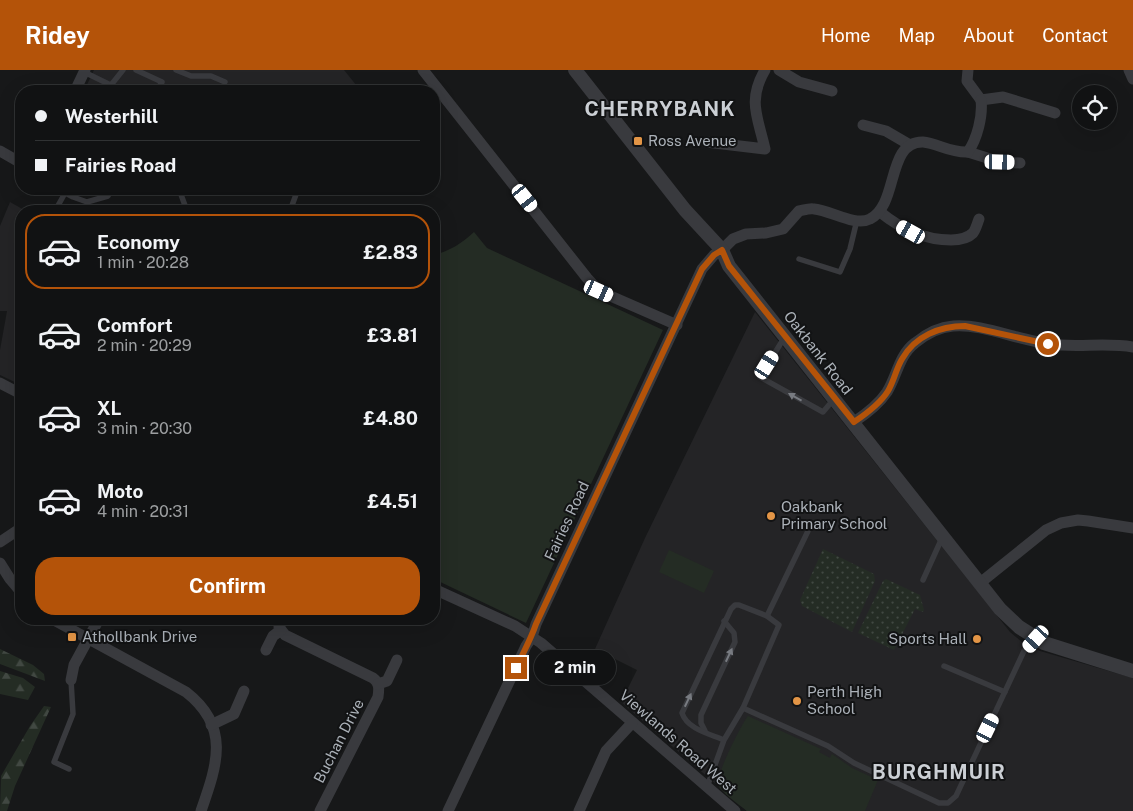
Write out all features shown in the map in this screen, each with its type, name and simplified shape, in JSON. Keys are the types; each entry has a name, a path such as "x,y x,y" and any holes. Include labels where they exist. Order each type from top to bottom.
{"street":[{"path":"423,70 435,85"},
{"name":"Oakbank Road","path":"575,70 685,210 722,250 729,266 1009,618 1019,627 1044,643 1133,671"},
{"path":"706,142 765,148 754,106 760,80 765,70"},
{"path":"779,70 799,82 832,91"},
{"path":"968,70 967,81 981,100 982,109 973,144 968,152"},
{"path":"1129,70 1133,79"},
{"path":"78,85 84,71"},
{"path":"440,92 599,291 677,325"},
{"path":"981,100 1003,98 1055,113"},
{"path":"864,124 886,131 910,145"},
{"path":"722,250 733,239 746,234 766,233 783,229 799,211 815,209 857,220 869,220 880,212 884,206 900,154 910,145 923,142 957,152 968,152 1000,162 1020,163"},
{"path":"0,151 15,160"},
{"path":"880,212 894,223 911,232 926,238 944,240 966,238 976,229 979,219"},
{"name":"Fairies Road","path":"448,811 526,646 532,638 536,624 702,269 714,255 722,250"},
{"path":"854,422 877,404 888,391 901,360 914,343 939,328 965,326 1055,345 1133,347"},
{"path":"0,383 15,391"},
{"path":"980,583 1046,530 1061,523 1088,520 1133,528"},
{"path":"0,542 15,532"},
{"path":"0,563 15,585"},
{"name":"Viewlands Road West","path":"440,592 515,626 532,638 564,662 735,811"},
{"path":"63,625 186,692 201,707 211,724 216,739 216,759 204,810"},
{"path":"71,680 74,665 96,625"},
{"path":"266,650 280,625"},
{"path":"282,625 288,637 373,678 378,684"},
{"name":"Buchan Drive","path":"320,811 378,697 378,684 387,681 397,660"},
{"path":"211,724 234,714 244,691"},
{"path":"579,811 606,750 632,723"}],"lane":[{"path":"84,71 111,85 123,70"},
{"path":"136,70 162,83"},
{"path":"176,70 191,76 211,76 225,82"},
{"path":"70,195 87,202 109,195"},
{"path":"799,259 840,272 850,249 857,220"},
{"path":"785,337 760,377 823,412 834,399"},
{"path":"767,616 808,531"},
{"path":"923,580 943,536"},
{"path":"707,787 724,740 743,708 779,626 767,616 739,604 733,607 724,621 682,713 687,722 724,740"},
{"path":"705,731 701,723 701,715 735,642 734,633 724,621"},
{"path":"743,708 828,746 854,763 942,804 948,803 956,796 1024,651 1036,639"},
{"path":"944,666 1005,692"},
{"path":"69,769 54,762 73,714 71,680"}],"shaded area":[{"path":"94,70 344,70 356,85 87,85"},
{"path":"10,202 15,205 15,382 0,375 0,350 7,311 0,311 0,226"},
{"path":"755,312 1010,632 1022,642 1040,651 1133,678 1133,811 747,811 621,702 637,670 595,649 645,538"}],"green space":[{"path":"474,232 487,248 663,330 526,623 440,582 440,253 465,240"},
{"path":"823,549 874,574 875,581 852,632 802,606 800,600"},
{"path":"669,550 714,571 704,593 659,572"},
{"path":"886,579 920,595 924,610 923,612 915,609 894,650 858,633 883,581"},
{"path":"0,649 33,665 44,674 45,681 0,664"},
{"path":"0,671 23,678 35,687 28,700 0,694"},
{"path":"44,706 51,707 15,786 7,811 0,811 1,776"},
{"path":"748,716 821,749 819,752 830,758 832,754 852,768 878,780 865,811 747,811 722,791 718,784 718,779 740,729"}],"place":[{"name":"Ross Avenue","path":"638,141"},
{"name":"Oakbank Primary School","path":"771,516"},
{"name":"Athollbank Drive","path":"72,637"},
{"name":"Sports Hall","path":"977,639"},
{"name":"Perth High School","path":"797,701"}],"district":[{"name":"CHERRYBANK","path":"660,109"},
{"name":"BURGHMUIR","path":"939,772"}],"route":[{"path":"516,668 526,646 532,638 536,624 702,269 714,255 722,250 729,266 854,422 877,404 888,391 901,360 914,343 939,328 965,326 1048,344"}]}
